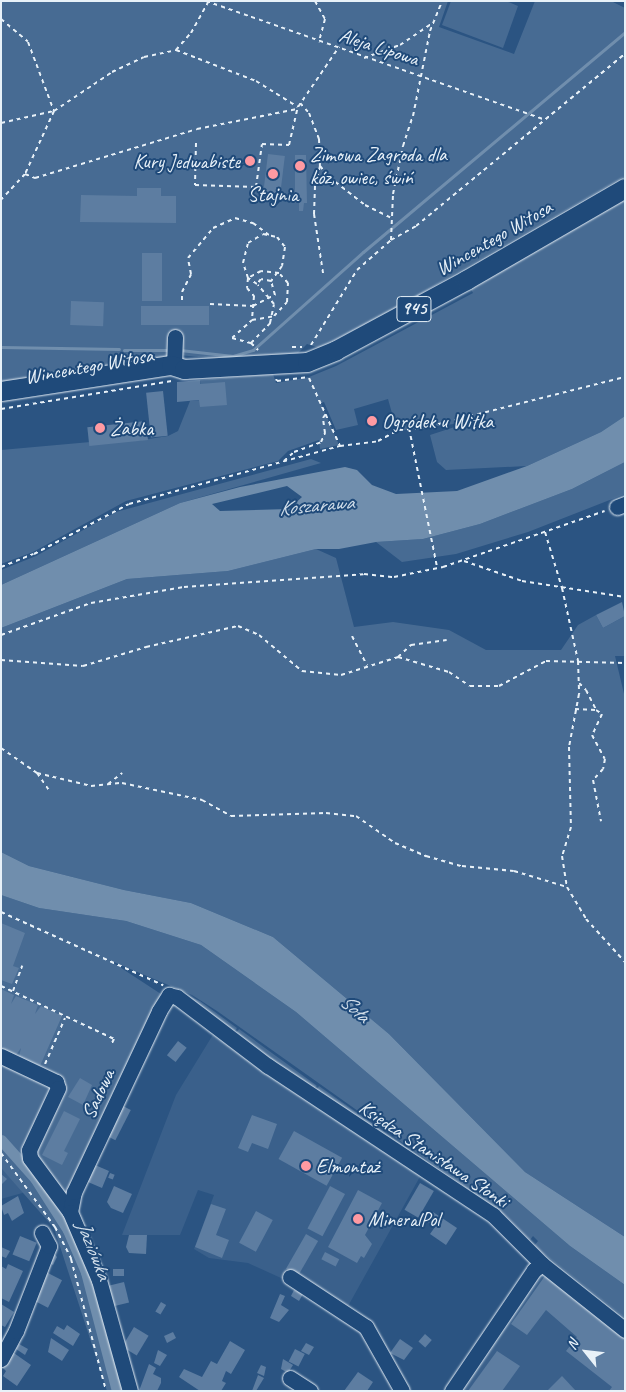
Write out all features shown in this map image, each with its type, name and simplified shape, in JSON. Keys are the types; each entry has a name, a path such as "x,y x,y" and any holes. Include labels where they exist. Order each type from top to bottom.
{"main road":[{"name":"Wincentego Witosa","path":"1,391 177,359 281,365 321,357 466,280 625,188"},
{"name":"Wincentego Witosa","path":"1,404 169,376 177,359"}],"street":[{"name":"Sadowa","path":"70,1212 74,1192 169,995"},
{"name":"Księdza Stanisława Słonki","path":"169,995 184,1001 268,1066 493,1216 542,1264 625,1330"},
{"name":"Sadowa","path":"1,1056 52,1078 58,1088 29,1150 30,1158 70,1212 99,1280 130,1391"},
{"path":"1,1359 16,1331 49,1246 42,1233"},
{"path":"452,1391 534,1270 542,1264"},
{"path":"290,1277 366,1328 402,1391"},
{"path":"290,1378 310,1391"}],"path":[{"path":"315,1 325,19 319,42"},
{"path":"392,240 391,217 403,146 433,23 442,1"},
{"path":"176,50 191,33 208,2"},
{"name":"Aleja Lipowa","path":"208,2 543,119"},
{"path":"1,19 28,42 54,111 25,174 1,200"},
{"path":"364,58 400,44 433,23"},
{"path":"196,143 195,185 256,187 262,144 288,145 297,108 339,48"},
{"path":"1,123 54,111 112,72 144,57 176,50 256,81 297,108"},
{"path":"308,350 357,270 392,240 416,226 543,119 625,54"},
{"path":"300,103 308,112 319,139 320,166 315,186 314,214 323,273"},
{"path":"25,174 36,178 197,130 297,108"},
{"path":"320,166 329,177 365,205 391,217"},
{"path":"182,300 182,292 191,274 188,258 212,228 235,218 253,223 269,235"},
{"path":"252,320 254,296 246,282 248,278 243,263 245,250 255,237 269,235 277,237 285,247 285,260 279,273 271,281"},
{"path":"248,278 261,271 279,273 288,283 289,296 281,311 272,317 252,320 232,338 251,342 258,349"},
{"path":"248,278 272,299 275,310 265,331 251,342"},
{"path":"257,284 261,279 271,281"},
{"path":"271,281 275,290 272,299"},
{"path":"210,304 253,306 272,299"},
{"path":"1,409 177,359"},
{"path":"306,369 327,412 340,446"},
{"path":"275,373 276,382 309,377"},
{"path":"1,567 34,554 129,504 340,446 378,441 409,428 423,428 625,377"},
{"path":"284,461 294,452 321,442 325,432 323,418 327,412"},
{"path":"409,428 437,568"},
{"path":"1,635 91,603 184,587 364,574 394,577 437,568 464,561 621,505"},
{"path":"545,532 562,588 578,661 578,683 569,747 571,827 562,856 567,887 586,919 625,962"},
{"path":"464,561 522,581 625,597"},
{"path":"1,660 83,666 146,647 238,626 260,635 302,671 341,675 367,665 398,657 411,645 447,640"},
{"path":"352,636 367,665"},
{"path":"398,657 449,672 470,686 499,686 546,661 625,663"},
{"path":"578,683 586,690 596,710 602,714 602,720 592,735 605,759 604,769 593,780 593,789 599,802 601,821"},
{"path":"575,710 596,710"},
{"path":"1,748 37,772 91,786 133,784 202,800 231,816 326,813 356,816 395,843 426,856 462,866 514,871 567,887"},
{"path":"37,772 49,790"},
{"path":"108,784 122,773"},
{"path":"1,912 170,988 169,995"},
{"path":"13,991 22,966"},
{"path":"1,986 60,1011 65,1018 114,1039 111,1045"},
{"path":"41,1074 65,1018"},
{"path":"1,1153 55,1226 71,1259 106,1391"}],"shaded area":[{"path":"1,1 448,1 439,27 514,54 535,1 611,1 625,8 625,176 387,313 319,348 307,344 295,356 238,361 179,355 1,387"},
{"path":"451,1 506,1 518,6 503,48 442,25"},
{"path":"625,196 625,416 601,432 527,466 446,470 437,462 430,435 470,422 397,431 388,399 354,409 358,425 336,430 324,402 321,403 339,445 320,449 319,440 288,451 278,461 126,501 33,552 1,564 1,450 135,438 136,441 168,436 178,431 190,401 201,400 200,380 273,374 276,383 309,377 336,366 473,293 470,287"},
{"path":"311,459 321,463 180,503 1,585 1,570 36,556 116,512"},
{"path":"625,462 625,494 528,532 456,554 402,562 376,542 423,539 480,524 572,489"},
{"path":"316,549 336,558 354,627 393,622 449,630 486,650 561,650 578,625 596,615 603,628 625,616 625,656 615,656 625,698 625,1237 525,1172 389,1034 273,937 191,903 124,890 29,866 1,852 1,628 127,579 228,571"},
{"path":"1,895 39,908 126,921 201,945 296,1012 570,1246 625,1285 625,1318 534,1246 538,1241 533,1236 530,1240 506,1216 217,1011 192,995 109,960 164,996 70,1212 135,1391 107,1391 54,1228 1,1168"},
{"path":"181,993 200,1001 237,1028 232,1035"},
{"path":"239,1029 317,1085 311,1093 234,1036"},
{"path":"214,1033 422,1173 347,1308 248,1263 209,1258 194,1249 214,1195 198,1190 180,1235 122,1235 176,1095"},
{"path":"319,1086 417,1155 415,1159 314,1094"},
{"path":"1,1168 26,1192 1,1199"},
{"path":"545,1271 625,1391 455,1391 537,1277"}],"water":[{"name":"Koszarawa","path":"625,416 625,462 572,489 480,524 423,539 376,542 339,549 316,549 228,571 127,579 1,628 1,585 180,503 240,487 345,467 357,470 372,485 396,494 457,491 527,466 601,432","holes":["287,486 302,497 289,509 220,511 212,504"]},
{"name":"Soła","path":"1,852 29,866 124,890 191,903 273,937 389,1034 525,1172 625,1237 625,1285 570,1246 296,1012 201,945 126,921 39,908 1,895"}],"building":[{"path":"268,154 285,156 280,196 263,194"},
{"path":"295,155 306,155 307,203 304,203 303,211 299,211 299,203 295,203"},
{"path":"137,188 161,188 161,196 176,196 176,223 80,222 81,195 137,196"},
{"path":"142,253 162,253 162,301 142,301"},
{"path":"71,301 104,302 103,326 70,325"},
{"path":"141,306 209,306 209,325 141,325"},
{"path":"200,380 200,384 225,382 227,405 200,407 199,400 177,402 177,382"},
{"path":"163,391 168,436 151,438 146,393"},
{"path":"146,421 148,440 89,446 87,427"},
{"path":"622,602 625,616 603,628 596,615"},
{"path":"1,923 25,933 13,966 19,968 12,984 1,980"},
{"path":"1,989 14,995 11,1004 16,996 38,1005 35,1014 41,1006 62,1016 40,1066 19,1057 21,1048 16,1055 1,1049"},
{"path":"178,1041 187,1048 176,1062 167,1055"},
{"path":"80,1078 92,1085 83,1105 68,1097"},
{"path":"121,1105 131,1110 115,1140 106,1135"},
{"path":"64,1111 80,1119 64,1151 68,1153 62,1165 42,1155"},
{"path":"252,1115 277,1124 268,1149 252,1143 248,1152 238,1148"},
{"path":"294,1131 342,1158 327,1186 278,1159"},
{"path":"95,1165 109,1171 102,1188 88,1182 90,1176 87,1175"},
{"path":"110,1173 115,1175 113,1180 108,1178"},
{"path":"1,1174 7,1179 1,1185"},
{"path":"420,1183 434,1191 418,1218 404,1210"},
{"path":"114,1186 132,1194 123,1213 111,1208 107,1202"},
{"path":"330,1186 345,1194 322,1236 307,1228"},
{"name":"MineralPol","path":"358,1190 382,1203 365,1235 372,1244 364,1258 361,1256 357,1263 328,1247"},
{"path":"18,1196 24,1213 12,1221 8,1213 4,1215 1,1206"},
{"path":"211,1204 226,1209 216,1235 229,1240 222,1258 195,1247"},
{"path":"256,1211 273,1220 256,1252 239,1243"},
{"path":"433,1212 457,1228 446,1245 430,1234 435,1227 426,1221"},
{"path":"306,1234 318,1241 298,1276 286,1269"},
{"path":"129,1235 147,1235 146,1254 129,1253 126,1247"},
{"path":"20,1236 37,1243 29,1261 13,1255"},
{"path":"1,1247 10,1251 6,1258 1,1256"},
{"path":"51,1250 57,1257 53,1265 47,1262"},
{"path":"325,1252 339,1259 336,1266 321,1259"},
{"path":"8,1264 23,1271 9,1302 1,1298 1,1266 6,1269"},
{"path":"113,1269 124,1269 124,1276 113,1276"},
{"path":"46,1272 62,1280 48,1308 32,1300"},
{"path":"547,1273 625,1336 625,1391 609,1391 612,1387 566,1351 577,1337 546,1310 527,1335 511,1324"},
{"path":"124,1282 129,1302 112,1307 107,1286"},
{"path":"294,1290 303,1294 299,1301 291,1296"},
{"path":"280,1294 285,1296 281,1305 289,1310 279,1322 270,1318"},
{"path":"161,1302 166,1305 160,1315 155,1311"},
{"path":"1,1304 14,1312 5,1327 1,1325"},
{"path":"67,1325 80,1334 73,1346 53,1333 57,1326 64,1330"},
{"path":"134,1327 149,1336 137,1355 122,1347"},
{"path":"173,1332 176,1338 167,1343 164,1336"},
{"path":"425,1334 432,1340 425,1347 418,1342"},
{"path":"51,1338 69,1350 62,1361 48,1352"},
{"path":"400,1339 413,1348 404,1360 390,1353"},
{"path":"230,1341 245,1350 231,1374 226,1371 222,1381 226,1383 221,1391 200,1391 179,1377 184,1369 202,1377 211,1361 217,1364"},
{"path":"306,1343 314,1347 309,1355 301,1351"},
{"path":"19,1344 28,1349 25,1355 16,1349"},
{"path":"295,1349 305,1354 298,1366 289,1361"},
{"path":"158,1350 167,1355 160,1366 154,1363"},
{"path":"11,1351 31,1365 17,1386 3,1376 6,1371 1,1366"},
{"path":"497,1351 520,1366 502,1391 468,1391"},
{"path":"283,1359 293,1365 288,1373 281,1369"},
{"path":"149,1364 156,1368 153,1374 161,1378 161,1383 157,1391 139,1391"},
{"path":"261,1365 266,1367 264,1376 257,1373"},
{"path":"358,1372 373,1382 367,1391 344,1391"},
{"path":"258,1375 264,1378 256,1391 252,1391"},
{"path":"562,1376 576,1391 547,1391"}],"waterway":[{"path":"180,350 233,356 253,350 363,252 625,32"},
{"path":"1,347 119,349"},
{"path":"124,350 171,350"},
{"name":"Jaziówka","path":"1,1140 35,1178 68,1230 86,1272 117,1391"}],"place":[{"name":"Kury Jedwabiste","path":"250,161"},
{"name":"Zimowa Zagroda dla kóz, owiec, świń","path":"300,166"},
{"name":"Stajnia","path":"273,174"},
{"name":"Ogródek u Witka","path":"372,421"},
{"name":"Żabka","path":"100,428"},
{"name":"Elmontaż","path":"306,1166"},
{"name":"MineralPol","path":"358,1219"}]}
